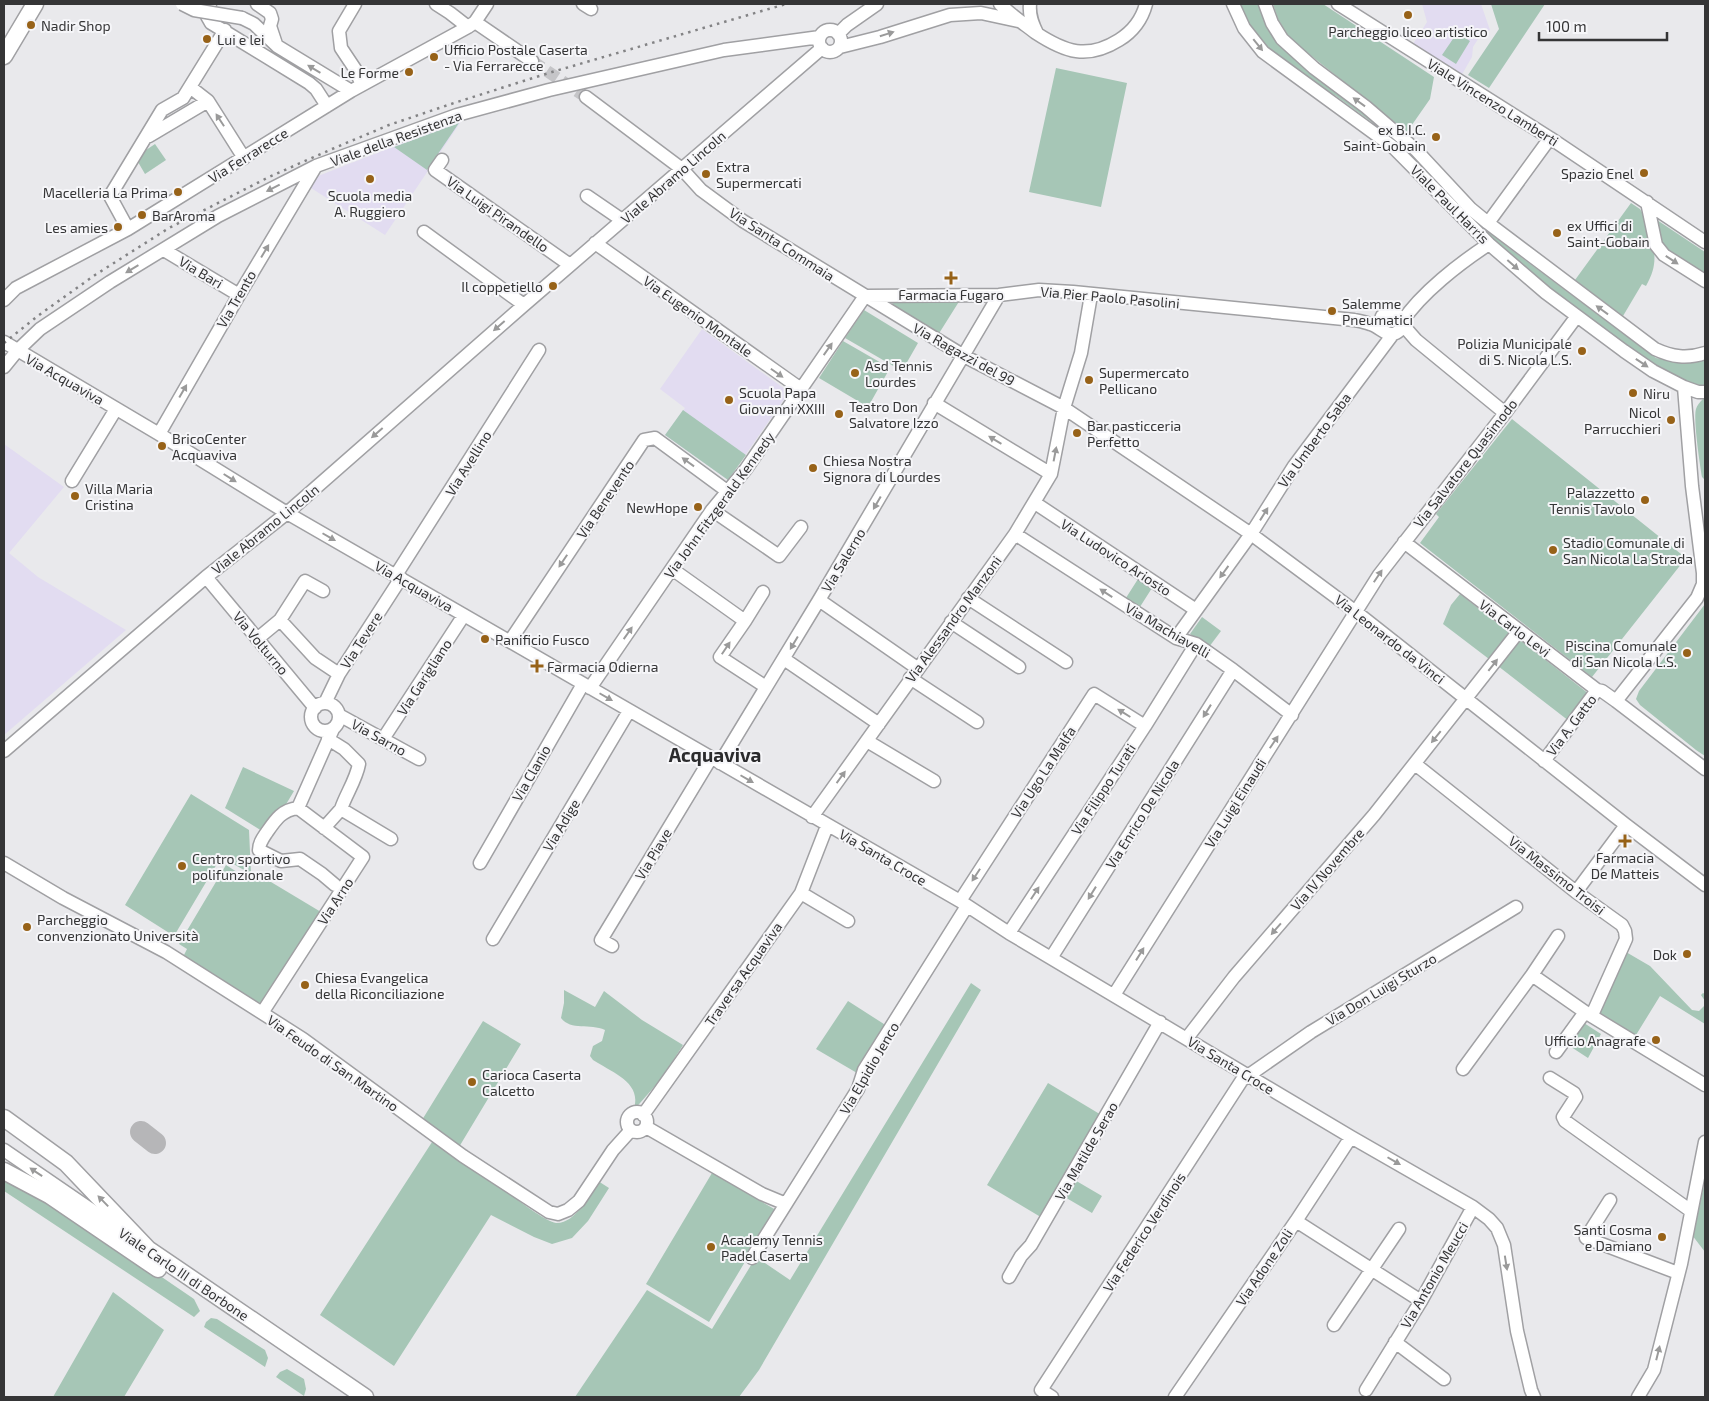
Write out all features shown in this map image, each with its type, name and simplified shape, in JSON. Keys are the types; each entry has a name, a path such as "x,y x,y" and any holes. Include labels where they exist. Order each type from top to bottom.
{"main road":[{"path":"4,56 35,4"},
{"path":"4,1118 66,1163 148,1249"},
{"path":"4,1171 49,1195"},
{"name":"Viale Carlo III di Borbone","path":"49,1195 345,1397"},
{"name":"Viale Carlo III di Borbone","path":"148,1249 364,1397"}],"street":[{"path":"182,4 194,10 242,18 262,27 277,46 356,88"},
{"path":"210,4 207,16 211,23 270,57 309,83 327,106"},
{"path":"258,4 270,13 272,19 262,27"},
{"path":"355,4 338,30 341,48 355,69 356,88"},
{"path":"436,4 532,61"},
{"name":"Via Ferrarecce","path":"4,300 16,288 128,229 356,88 471,25 487,4"},
{"path":"838,34 877,4"},
{"path":"840,47 841,40 838,34 828,31 821,43 831,52 840,47 880,37 982,4"},
{"path":"1000,4 1018,21 1049,42 1076,51 1099,48 1113,43 1126,35 1138,23 1146,4"},
{"path":"1030,4 1029,12 1037,33"},
{"name":"Viale Paul Harris","path":"1233,4 1244,28 1263,52 1393,147 1489,244 1546,293 1653,371 1684,387 1698,392 1705,392"},
{"name":"Viale Paul Harris","path":"1265,4 1272,23 1282,40 1314,68 1366,107 1416,150 1471,209 1488,223 1655,349 1680,358 1705,353"},
{"name":"Viale Vincenzo Lamberti","path":"1338,4 1550,138 1705,242"},
{"path":"950,15 981,13 1018,21"},
{"path":"262,27 270,57"},
{"path":"128,229 110,196 162,110 183,98 225,30"},
{"name":"Viale della Resistenza","path":"4,367 17,351 40,329 110,282 218,216 316,166 457,115 549,90 724,50 821,43"},
{"name":"Viale Abramo Lincoln","path":"4,751 206,577 287,513 678,172 821,43"},
{"path":"270,57 271,50 277,46"},
{"path":"190,87 208,101 244,158"},
{"name":"Via Santa Commaia","path":"586,97 672,160 678,172 743,221 865,296"},
{"path":"146,137 208,101"},
{"path":"1488,223 1550,138"},
{"name":"Via Luigi Pirandello","path":"442,160 435,170 570,265"},
{"name":"Via Trento","path":"159,434 238,295 316,166"},
{"path":"587,196 622,220"},
{"path":"1647,202 1656,245 1664,255 1705,281"},
{"path":"424,232 524,305"},
{"name":"Via Eugenio Montale","path":"595,244 800,390"},
{"name":"Via Pier Paolo Pasolini","path":"865,296 999,295 1039,290 1354,320 1393,329 1418,301 1489,244"},
{"name":"Via Bari","path":"164,250 238,295"},
{"name":"Via Salerno","path":"716,761 784,659 999,295"},
{"name":"Via Alessandro Manzoni","path":"812,817 950,622 1015,534 1052,474 1064,408 1081,353 1091,295"},
{"name":"Via Ragazzi del 99","path":"865,296 964,356 1064,408"},
{"name":"Via John Fitzgerald Kennedy","path":"586,686 672,570 712,510 746,469 865,296"},
{"name":"Via Pier Paolo Pasolini","path":"1354,320 1388,313 1418,301"},
{"path":"1388,313 1398,314 1393,329 1416,340 1505,413"},
{"name":"Via Umberto Saba","path":"1176,638 1252,534 1294,466 1381,349 1393,329 1380,323 1388,313"},
{"name":"Via Salvatore Quasimodo","path":"1356,612 1379,575 1505,413 1577,316"},
{"name":"Via Acquaviva","path":"4,342 287,513 812,817"},
{"name":"Via Avellino","path":"398,577 539,350"},
{"path":"1616,701 1696,598 1703,584 1692,486 1684,387"},
{"path":"934,404 1052,474"},
{"name":"Via Leonardo da Vinci","path":"1064,408 1252,534 1356,612 1544,761 1705,885"},
{"path":"72,481 116,409"},
{"name":"Via Benevento","path":"510,641 644,440 655,438 727,490"},
{"path":"1692,486 1705,493"},
{"name":"Via Ludovico Ariosto","path":"1035,503 1196,610"},
{"path":"712,510 779,556 801,527"},
{"name":"Via Machiavelli","path":"1015,534 1176,638 1196,644 1292,715"},
{"name":"Via Carlo Levi","path":"1404,542 1597,690 1602,691 1616,701 1705,769"},
{"path":"672,570 744,621"},
{"name":"Via Volturno","path":"206,577 257,639 320,706"},
{"name":"Via Tevere","path":"320,706 398,577"},
{"path":"257,639 280,620 305,580 323,591"},
{"path":"763,592 720,657 766,687"},
{"path":"968,598 1066,662"},
{"path":"819,600 977,722"},
{"name":"Via Luigi Einaudi","path":"1114,995 1356,612"},
{"name":"Via Garigliano","path":"383,739 464,615"},
{"path":"280,620 315,658 339,674"},
{"path":"950,622 1019,666"},
{"name":"Via IV Novembre","path":"1187,1038 1234,977 1374,815 1519,631"},
{"name":"Via Filippo Turati","path":"1009,933 1145,726 1196,644"},
{"path":"784,659 879,724"},
{"name":"Via Enrico De Nicola","path":"1051,958 1233,670"},
{"name":"Via Clanio","path":"480,862 586,686"},
{"name":"Via A. Gatto","path":"1544,761 1597,690"},
{"name":"Via Ugo La Malfa","path":"964,904 1094,694 1145,726"},
{"path":"298,808 331,734 338,723 339,715 336,708 320,706 313,712 312,720 316,728 331,734 359,764 357,775 348,790 341,809 324,828"},
{"name":"Via Adige","path":"493,939 629,711"},
{"name":"Via Sarno","path":"339,715 419,759"},
{"path":"867,741 934,782"},
{"name":"Via Piave","path":"612,946 601,940 716,761"},
{"name":"Via Massimo Troisi","path":"1415,764 1576,892 1622,924 1626,939 1589,1014 1556,1052"},
{"name":"Via Arno","path":"262,1013 364,857 298,808 290,809 276,818 259,845 259,850 281,861 300,859 335,885"},
{"path":"341,809 391,840"},
{"name":"Via Santa Croce","path":"812,817 964,904 1009,933 1249,1076 1473,1207 1489,1219 1497,1228 1504,1245 1517,1331 1534,1397"},
{"path":"1576,892 1626,825"},
{"name":"Traversa Acquaviva","path":"644,1121 801,893 827,826"},
{"name":"Via Feudo di San Martino","path":"4,863 63,898 166,952 303,1039 463,1156 550,1212 558,1214 568,1210 579,1201 607,1158 631,1130"},
{"path":"801,893 848,921"},
{"name":"Via Elpidio Jenco","path":"752,1258 858,1089 864,1070 964,904"},
{"name":"Via Don Luigi Sturzo","path":"1249,1076 1311,1032 1516,907"},
{"path":"1463,1069 1532,975 1558,936"},
{"path":"1532,975 1589,1014 1705,1085"},
{"name":"Via Matilde Serao","path":"1009,1277 1021,1256 1032,1245 1160,1022"},
{"name":"Via Federico Verdinois","path":"1052,1397 1041,1390 1242,1080 1249,1076"},
{"path":"1550,1078 1574,1093 1576,1097 1563,1117 1565,1122 1691,1211"},
{"path":"644,1121 639,1132 631,1130 627,1122 629,1116 634,1113 762,1194 786,1204"},
{"name":"Via Adone Zoli","path":"1175,1397 1352,1137"},
{"path":"1638,1397 1654,1370 1678,1273 1705,1142"},
{"name":"Viale Carlo III di Borbone","path":"4,1150 148,1249"},
{"name":"Viale Carlo III di Borbone","path":"4,1163 49,1195"},
{"path":"1610,1200 1586,1238 1678,1273"},
{"name":"Via Antonio Meucci","path":"1366,1390 1394,1342 1422,1301 1473,1207"},
{"path":"1296,1221 1422,1301"},
{"path":"1334,1325 1399,1229"},
{"name":"Via Antonio Meucci","path":"1394,1342 1444,1379"}],"shaded area":[{"path":"1422,4 1481,4 1490,30 1480,36 1473,47 1472,57 1461,76 1413,44 1427,22"},
{"name":"Scuola media A. Ruggiero","path":"462,120 385,235 311,188 318,176"},
{"name":"Scuola Papa Giovanni XXIII","path":"702,329 789,392 728,480 665,435 685,408 660,389"},
{"path":"4,444 64,487 9,553 38,577 126,630 4,735"}],"green space":[{"path":"1239,4 1260,4 1279,42 1286,51 1315,76 1392,134 1471,217 1509,248 1656,358 1683,363 1705,360 1705,386 1694,387 1683,384 1569,306 1505,253 1381,129 1336,96 1297,73 1271,51 1254,35"},
{"path":"1273,4 1323,4 1434,77 1430,99 1407,132 1290,39 1278,19"},
{"path":"1491,4 1545,4 1489,88 1468,75 1499,29"},
{"path":"1457,33 1470,41 1456,64 1442,55"},
{"path":"1056,68 1127,83 1101,207 1029,192"},
{"path":"459,123 427,170 394,147"},
{"path":"155,144 166,160 145,174 138,162 146,150"},
{"path":"1631,203 1640,209 1643,214 1654,250 1654,267 1646,286 1642,284 1623,316 1575,280"},
{"path":"1657,220 1705,252 1705,277 1663,248"},
{"path":"960,300 938,335 892,306 894,301"},
{"path":"864,310 918,343 902,371 845,338"},
{"name":"Asd Tennis Lourdes","path":"843,341 890,368 868,407 819,378"},
{"path":"1705,399 1705,480 1702,477 1695,422 1696,408"},
{"path":"683,410 746,455 728,480 665,435"},
{"name":"Stadio Comunale di San Nicola La Strada","path":"1512,419 1686,558 1592,677 1420,543 1439,517 1436,514"},
{"path":"1138,579 1152,588 1138,610 1124,601"},
{"path":"1460,594 1510,633 1489,659 1443,624 1451,605"},
{"name":"Piscina Comunale di San Nicola L.S.","path":"1705,604 1705,756 1640,705 1636,699 1639,691"},
{"path":"1202,617 1221,631 1209,647 1190,634"},
{"path":"1519,639 1589,694 1569,721 1498,666"},
{"path":"243,767 294,791 285,806 274,812 262,831 225,808"},
{"name":"Centro sportivo polifunzionale","path":"191,794 249,830 251,874 221,857 174,936 125,905"},
{"path":"226,865 251,881 261,876 321,912 263,1002 257,1003 183,957 187,949 179,944"},
{"path":"1626,952 1650,966 1692,1010 1699,1011 1705,1005 1705,1024 1660,996 1636,1035 1600,1013"},
{"path":"971,983 981,990 759,1370 739,1397 575,1397 647,1290 712,1329 756,1257 790,1280"},
{"path":"564,990 595,1007 604,991 642,1020 683,1045 662,1078 633,1111 635,1101 634,1093 630,1086 617,1074 593,1060 590,1056 593,1046 602,1041 605,1030 575,1026 561,1018"},
{"path":"1703,993 1705,994 1705,1001 1701,995"},
{"path":"848,1001 887,1026 857,1073 816,1049"},
{"name":"Carioca Caserta Calcetto","path":"483,1021 521,1044 459,1147 422,1120"},
{"path":"1584,1023 1601,1034 1588,1058 1568,1045"},
{"path":"1048,1083 1103,1116 1044,1219 987,1185"},
{"path":"434,1139 531,1210 556,1223 563,1222 576,1214 598,1181 609,1188 588,1221 572,1238 552,1244 491,1215 394,1366 320,1315"},
{"name":"Academy Tennis Padel Caserta","path":"712,1173 776,1210 709,1322 646,1284"},
{"path":"4,1178 62,1209 194,1299 200,1311 194,1317 4,1191"},
{"path":"1073,1179 1102,1196 1092,1213 1063,1196"},
{"path":"1705,1182 1705,1252 1692,1235"},
{"path":"113,1292 164,1330 124,1397 53,1397"},
{"path":"211,1318 217,1319 265,1350 268,1358 265,1367 204,1327"},
{"path":"287,1369 304,1379 306,1389 304,1396 276,1377 280,1372"}],"taxiway":[{"path":"141,1132 155,1143"}],"tunnel":[{"path":"532,61 586,97"}],"railway":[{"path":"4,343 95,275 169,228 269,177 332,149 389,125 454,103 552,72 786,4"}],"place":[{"name":"Parcheggio liceo artistico","path":"1408,15"},
{"name":"Nadir Shop","path":"31,25"},
{"name":"Lui e lei","path":"207,39"},
{"name":"Ufficio Postale Caserta - Via Ferrarecce","path":"434,57"},
{"name":"Le Forme","path":"409,72"},
{"name":"ex B.I.C. Saint-Gobain","path":"1436,137"},
{"name":"Spazio Enel","path":"1644,173"},
{"name":"Extra Supermercati","path":"706,174"},
{"name":"Scuola media A. Ruggiero","path":"370,179"},
{"name":"Macelleria La Prima","path":"178,192"},
{"name":"BarAroma","path":"142,215"},
{"name":"Les amies","path":"118,227"},
{"name":"ex Uffici di Saint-Gobain","path":"1557,233"},
{"name":"Farmacia Fugaro","path":"951,278"},
{"name":"Il coppetiello","path":"553,286"},
{"name":"Salemme Pneumatici","path":"1332,311"},
{"name":"Polizia Municipale di S. Nicola L.S.","path":"1582,351"},
{"name":"Asd Tennis Lourdes","path":"855,373"},
{"name":"Supermercato Pellicano","path":"1089,380"},
{"name":"Niru","path":"1633,393"},
{"name":"Scuola Papa Giovanni XXIII","path":"729,400"},
{"name":"Teatro Don Salvatore Izzo","path":"839,414"},
{"name":"Nicol Parrucchieri","path":"1671,420"},
{"name":"Bar pasticceria Perfetto","path":"1077,433"},
{"name":"BricoCenter Acquaviva","path":"162,446"},
{"name":"Chiesa Nostra Signora di Lourdes","path":"813,468"},
{"name":"Villa Maria Cristina","path":"75,496"},
{"name":"Palazzetto Tennis Tavolo","path":"1645,500"},
{"name":"NewHope","path":"698,507"},
{"name":"Stadio Comunale di San Nicola La Strada","path":"1553,550"},
{"name":"Panificio Fusco","path":"485,639"},
{"name":"Piscina Comunale di San Nicola L.S.","path":"1687,653"},
{"name":"Farmacia Odierna","path":"537,666"},
{"name":"Farmacia De Matteis","path":"1625,841"},
{"name":"Centro sportivo polifunzionale","path":"182,866"},
{"name":"Parcheggio convenzionato Università","path":"27,927"},
{"name":"Dok","path":"1687,954"},
{"name":"Chiesa Evangelica della Riconciliazione","path":"305,985"},
{"name":"Ufficio Anagrafe","path":"1656,1040"},
{"name":"Carioca Caserta Calcetto","path":"472,1082"},
{"name":"Santi Cosma e Damiano","path":"1662,1237"},
{"name":"Academy Tennis Padel Caserta","path":"711,1247"}],"district":[{"name":"Acquaviva","path":"715,754"}]}
